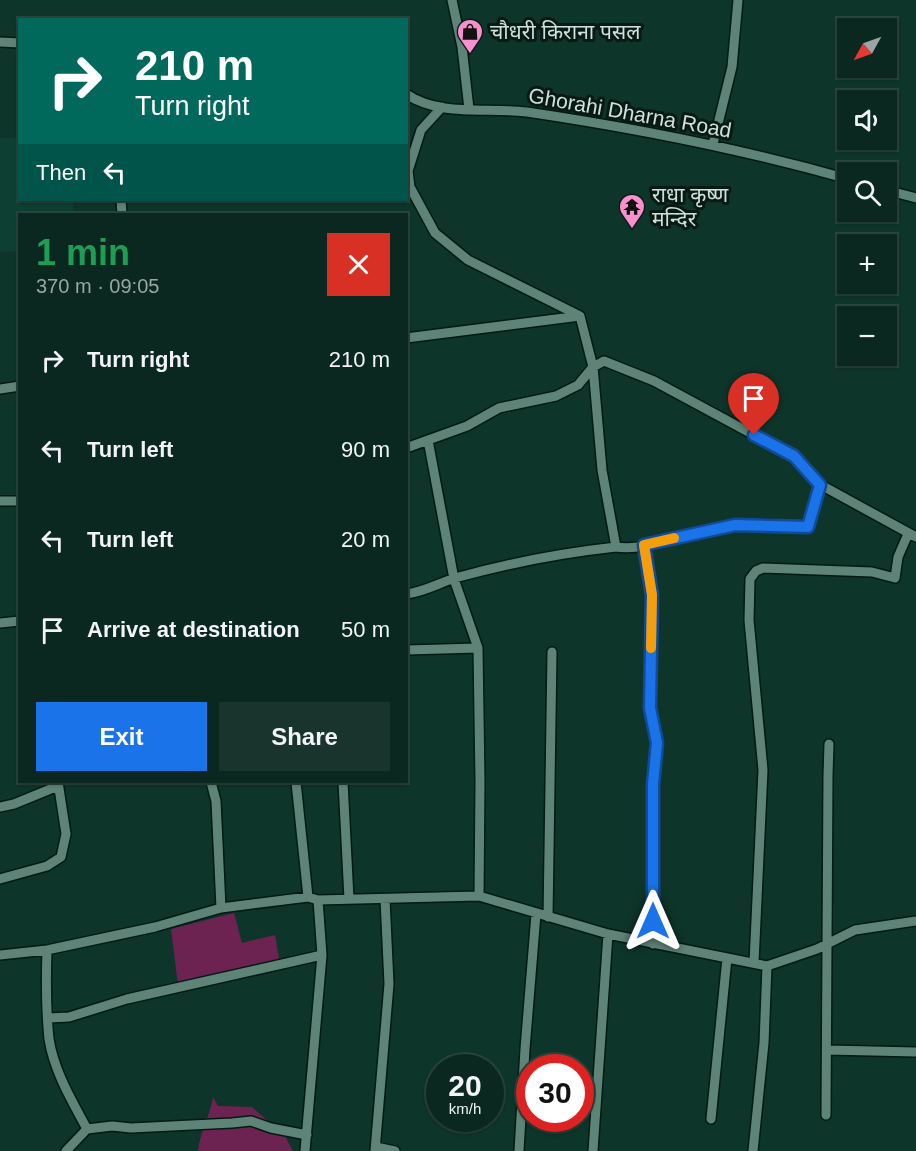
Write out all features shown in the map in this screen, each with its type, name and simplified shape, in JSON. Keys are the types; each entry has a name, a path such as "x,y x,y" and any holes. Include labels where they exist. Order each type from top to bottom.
{"street":[{"path":"452,0 462,47 469,109"},
{"path":"713,144 732,68 738,0"},
{"path":"0,42 18,43"},
{"name":"Ghorahi Dharna Road","path":"408,95 415,100 442,107 524,112 713,144 837,176"},
{"path":"442,107 421,130 408,171 410,187 435,233 468,260 580,316 593,368 602,470 616,547"},
{"path":"897,193 916,198"},
{"path":"408,338 580,316"},
{"path":"408,447 467,426 499,408 556,396 578,385 593,368 604,361 654,381 794,456 820,485 912,535 898,557 895,578 873,572 763,567 756,571 750,579 749,620 763,770 754,963"},
{"path":"0,389 18,386"},
{"path":"428,440 454,579 478,648 479,896"},
{"path":"408,594 454,579 555,554 616,547 627,548 735,525 808,527 820,485"},
{"path":"0,501 18,501"},
{"path":"644,545 652,595 650,708 657,743 653,784 653,944"},
{"path":"0,623 18,621"},
{"path":"408,650 478,648"},
{"path":"548,917 552,652"},
{"path":"826,1115 830,744"},
{"path":"211,783 216,801 221,908"},
{"path":"296,783 321,955 305,1151"},
{"path":"343,783 350,899"},
{"path":"0,807 14,804 58,784 66,834 61,857 47,866 0,879"},
{"path":"0,955 47,950 155,927 221,908 313,898 385,899 479,896 608,934 767,966 817,949 855,930 916,921"},
{"path":"385,899 390,984 376,1149 395,1151"},
{"path":"519,1151 536,914"},
{"path":"593,1151 608,934"},
{"path":"47,950 46,988 49,1040 58,1073 87,1129"},
{"path":"49,1018 69,1017 127,999 321,955"},
{"path":"711,1119 727,958"},
{"path":"753,1151 764,1043 767,966"},
{"path":"828,1050 916,1052"},
{"path":"66,1151 87,1129 112,1126 131,1128 232,1124 251,1121 271,1128 307,1135"}],"shaded area":[{"path":"0,138 18,138 18,201 73,201 74,213 18,213 18,251 0,252"},
{"path":"234,913 242,943 275,935 280,964 178,985 171,929"},
{"path":"213,1097 218,1106 252,1107 285,1136 293,1151 198,1151"}],"slow traffic":[{"path":"651,648 652,595 644,545 674,538"}],"place":[{"name":"चौधरी किराना पसल","path":"470,55"},
{"name":"राधा कृष्ण मन्दिर","path":"632,230"}],"route":[{"path":"653,921 653,784 657,743 650,708 652,595 644,545 735,525 808,527 820,485 794,456 754,435"}]}
